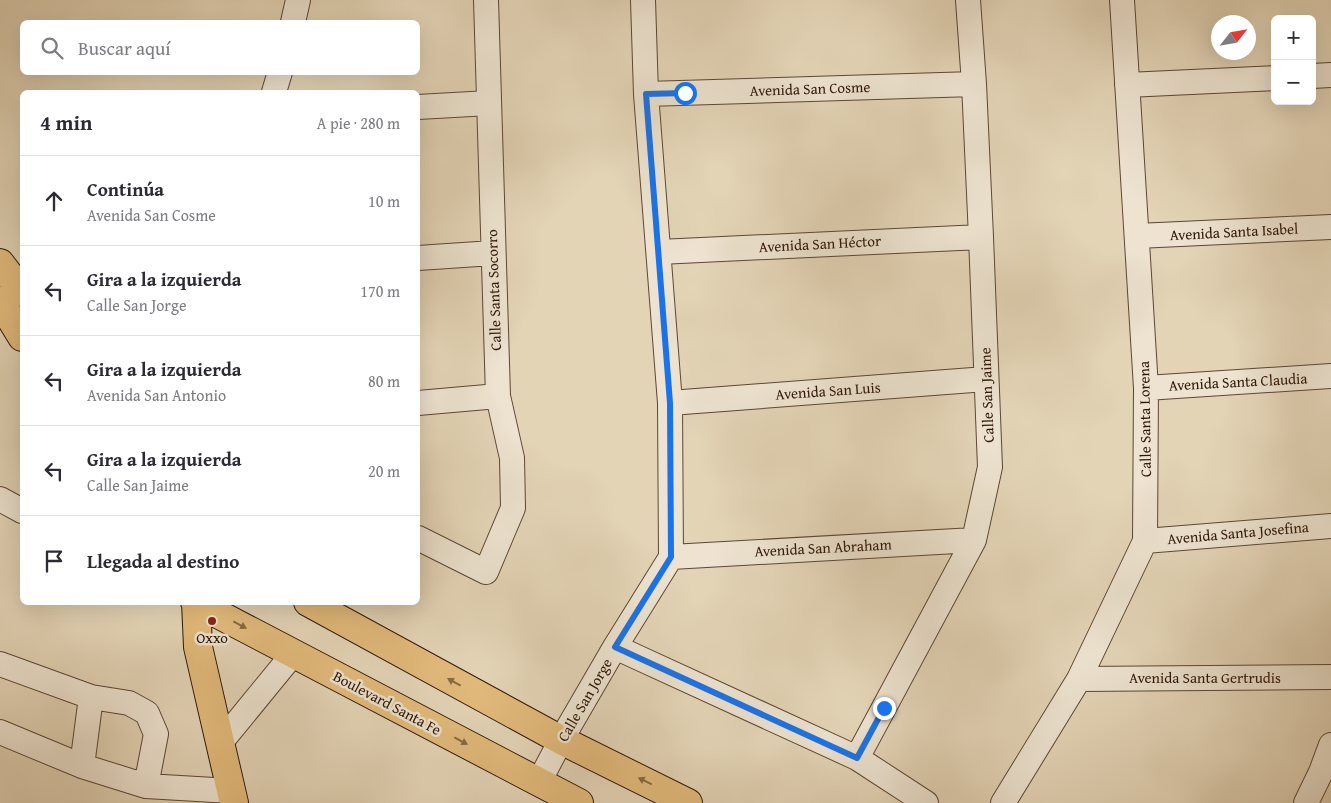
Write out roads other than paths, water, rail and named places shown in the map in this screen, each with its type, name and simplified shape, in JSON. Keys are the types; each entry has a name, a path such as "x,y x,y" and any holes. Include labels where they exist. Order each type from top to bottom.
{"main road":[{"path":"0,264 20,289"},
{"path":"0,301 20,334"},
{"path":"177,605 198,647"},
{"path":"196,605 198,647 232,797"},
{"name":"Boulevard Santa Fe","path":"200,605 579,803"},
{"path":"314,605 561,740 688,803"}],"street":[{"path":"293,20 298,0"},
{"name":"Calle Santa Socorro","path":"420,539 486,572 513,508 512,458 498,396 486,0"},
{"path":"643,0 646,94 670,403 671,557"},
{"name":"Calle San Jaime","path":"857,758 974,540 990,467 982,237 968,0"},
{"name":"Calle Santa Lorena","path":"1003,803 1079,679 1146,541 1146,388 1122,0"},
{"path":"275,90 279,75"},
{"path":"1316,76 1331,75"},
{"path":"1127,84 1271,78"},
{"name":"Avenida San Cosme","path":"646,94 974,84"},
{"path":"420,107 489,103"},
{"name":"Avenida Santa Isabel","path":"1137,236 1331,227"},
{"name":"Avenida San Héctor","path":"659,252 982,237"},
{"path":"420,258 493,253"},
{"name":"Avenida Santa Claudia","path":"1146,388 1331,376"},
{"name":"Avenida San Luis","path":"670,403 986,379"},
{"path":"420,403 498,396"},
{"path":"0,499 20,510"},
{"name":"Avenida Santa Josefina","path":"1146,541 1331,526"},
{"name":"Avenida San Abraham","path":"671,557 974,540"},
{"name":"Calle San Jorge","path":"539,782 615,647 671,557"},
{"path":"615,647 857,758 926,803"},
{"path":"221,742 293,654"},
{"path":"0,664 90,697 129,703 147,713 156,734 146,786"},
{"name":"Avenida Santa Gertrudis","path":"1079,679 1331,677"},
{"path":"82,766 90,697"},
{"path":"0,732 82,766 146,786 232,797"},
{"path":"1306,803 1321,772 1331,745"}],"place":[{"name":"Oxxo","path":"212,621"}]}
